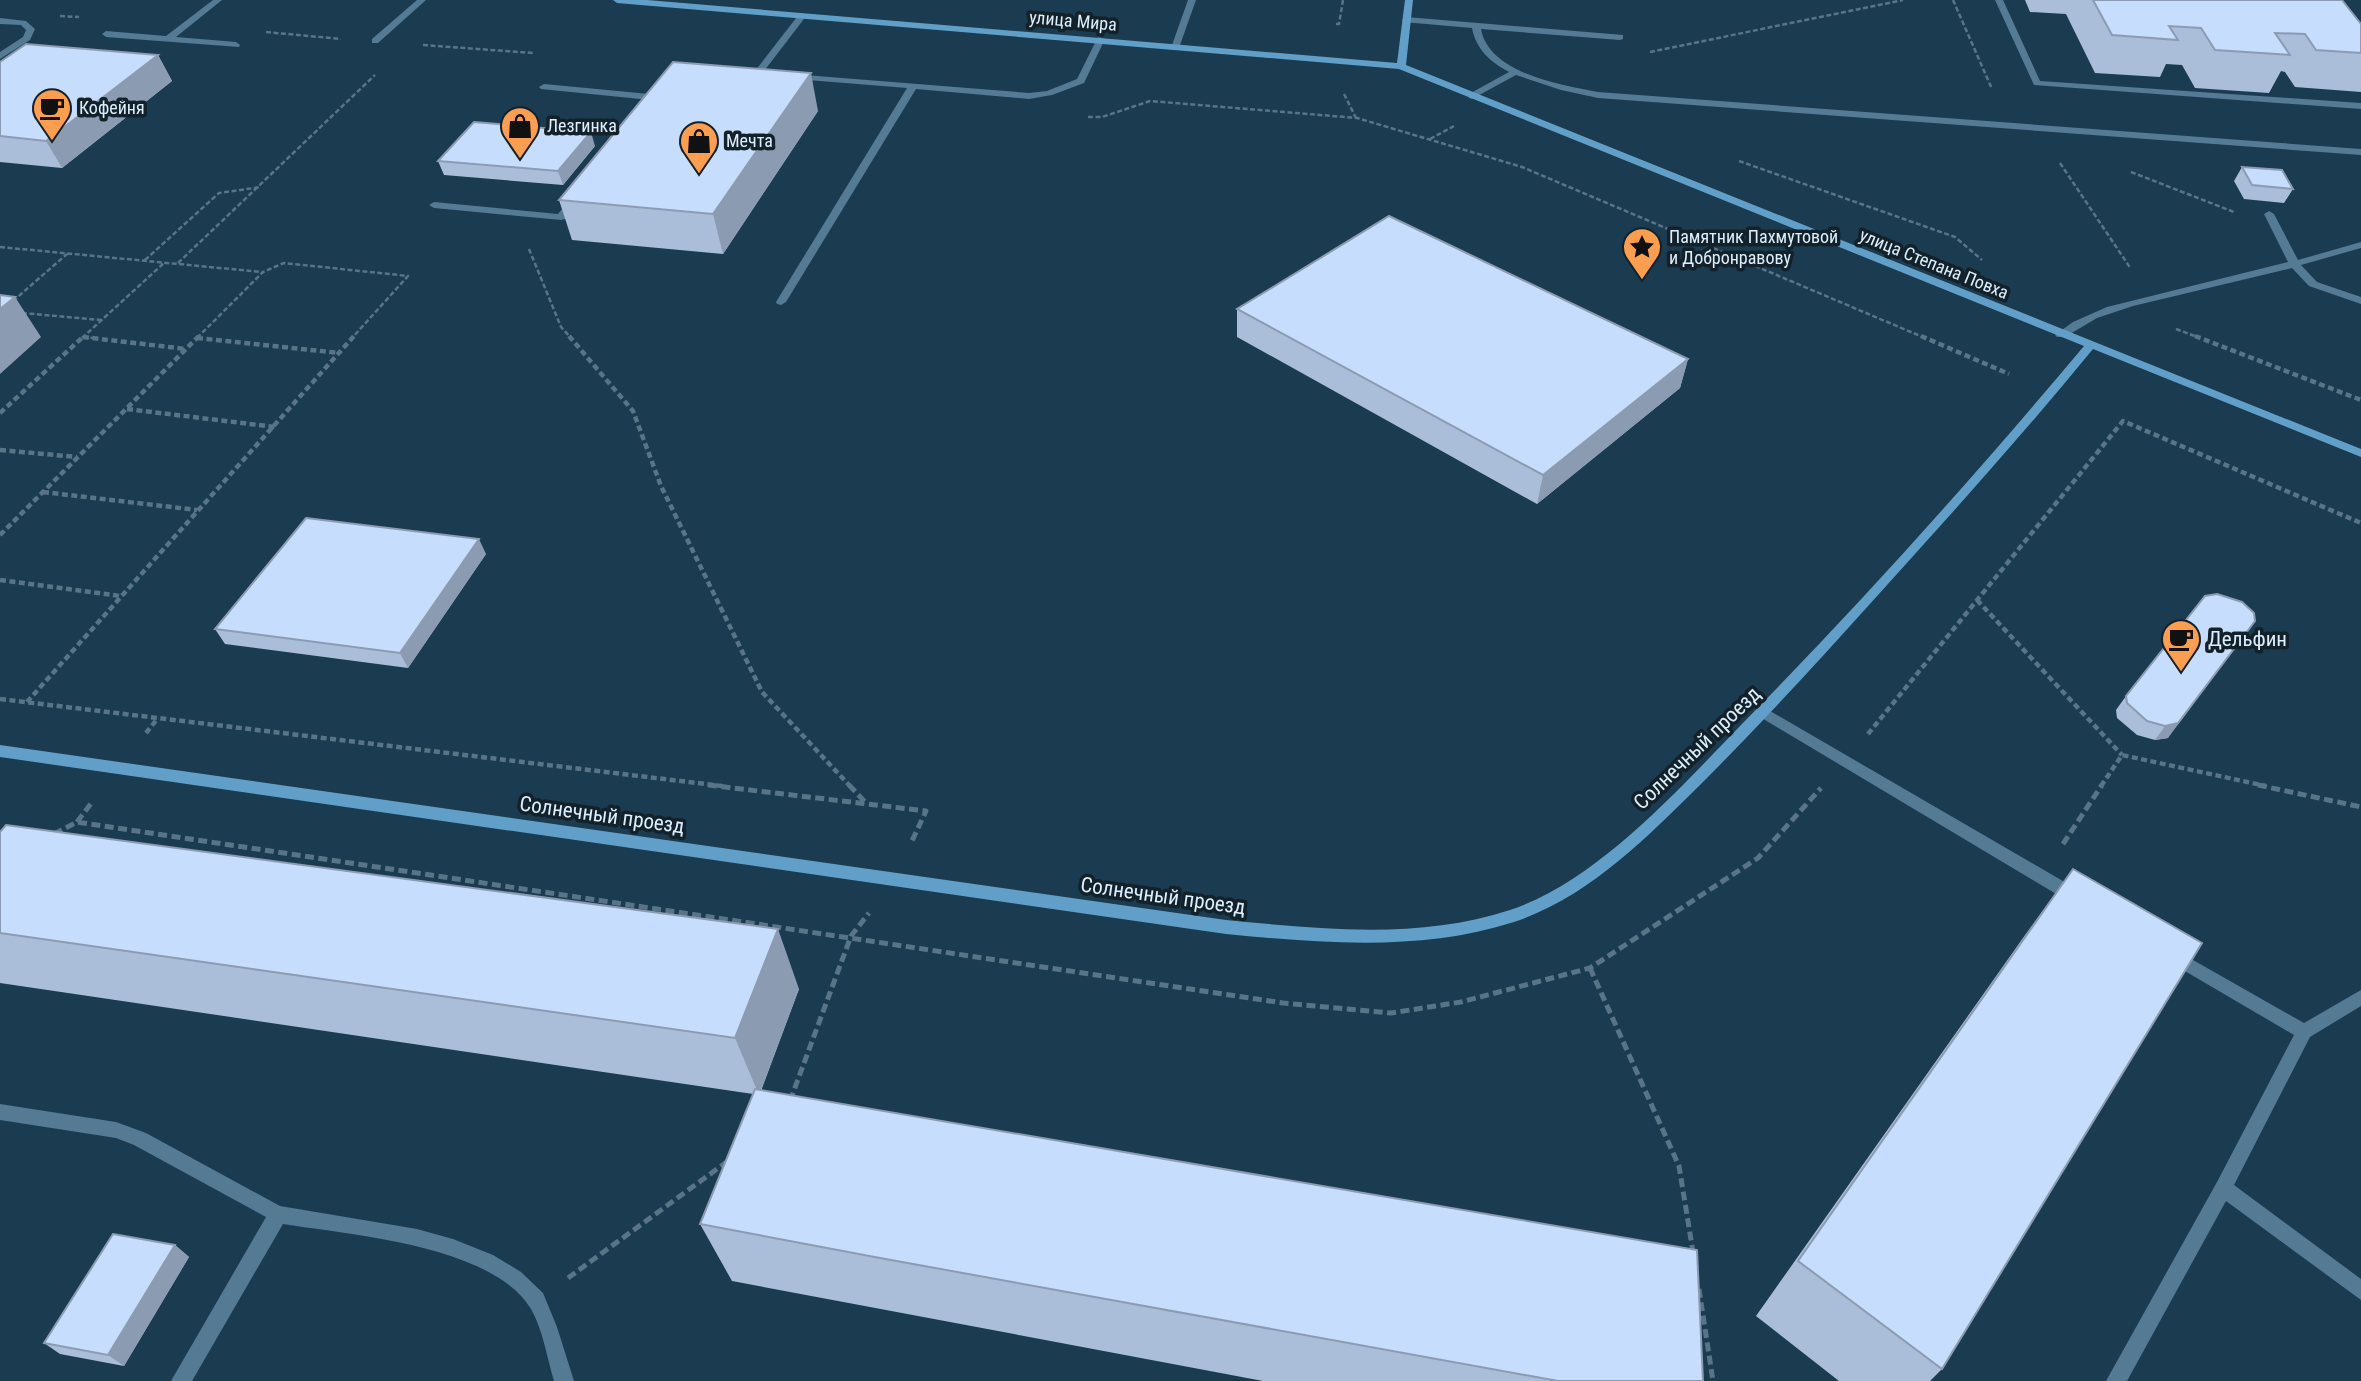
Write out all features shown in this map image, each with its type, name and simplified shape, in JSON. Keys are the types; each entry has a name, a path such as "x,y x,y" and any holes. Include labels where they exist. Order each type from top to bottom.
{"street":[{"name":"улица Мира","path":"617,0 1401,66"},
{"path":"1401,66 1409,0"},
{"name":"улица Степана Повха","path":"1401,66 2061,335 2361,453"},
{"name":"Солнечный проезд","path":"0,751 1226,928 1323,936 1400,934 1472,926 1514,915 1561,893 1619,854 1765,713 2090,346"}],"lane":[{"path":"168,39 218,0"},
{"path":"375,41 422,0"},
{"path":"1176,45 1192,0"},
{"path":"1999,0 2038,83 2361,106"},
{"path":"771,74 753,73 803,15"},
{"path":"1406,20 1620,37"},
{"path":"0,21 23,23 31,29 27,38 0,56"},
{"path":"1476,25 1475,36 1483,50 1515,72 1552,85 1598,95 2361,152"},
{"path":"106,34 236,45"},
{"path":"784,75 1029,96 1049,93 1081,81 1101,40"},
{"path":"1472,96 1515,72"},
{"path":"781,302 914,86"},
{"path":"544,88 660,98"},
{"path":"652,108 669,90"},
{"path":"434,205 561,217 586,187"},
{"path":"2269,214 2295,265 2313,284 2361,301"},
{"path":"2061,335 2078,322 2120,307 2295,265 2361,245"},
{"path":"1765,713 2089,905"},
{"path":"2160,947 2304,1032"},
{"path":"2116,1381 2223,1188 2304,1032 2361,997"},
{"path":"0,1112 116,1130 140,1139 278,1214 449,1245 501,1268 537,1301 564,1381"},
{"path":"2223,1188 2361,1291"},
{"path":"181,1381 278,1214"}],"path":[{"path":"1339,24 1343,0"},
{"path":"1648,52 1903,0"},
{"path":"1953,0 2008,125 2042,137 2151,299"},
{"path":"53,15 79,17"},
{"path":"253,31 540,54"},
{"path":"178,263 262,186 377,72"},
{"path":"1077,117 1102,117 1150,101 1357,118 1522,167 2009,374"},
{"path":"2120,167 2276,228"},
{"path":"144,260 219,193 262,186"},
{"path":"522,214 529,252 561,327 633,411 661,486 762,692 867,803"},
{"path":"0,247 263,272"},
{"path":"11,302 67,253"},
{"path":"0,413 165,262"},
{"path":"0,535 263,272 284,263 408,275 276,427 198,510 27,702"},
{"path":"2120,307 2361,401"},
{"path":"14,312 102,320"},
{"path":"82,337 187,349"},
{"path":"197,338 341,353"},
{"path":"127,409 276,427"},
{"path":"42,841 77,822 851,936 1283,1003 1391,1013 1461,1002 1590,968 1758,858 1845,762 2123,421 2361,523"},
{"path":"0,450 78,457"},
{"path":"43,492 198,510"},
{"path":"0,580 121,596"},
{"path":"1977,600 2122,755 2361,807"},
{"path":"0,699 926,811"},
{"path":"2041,877 2122,755"},
{"path":"788,1108 851,936"},
{"path":"1590,968 1679,1166 1694,1260"},
{"path":"537,1301 738,1153"},
{"path":"1698,1287 1713,1381"}],"building":[{"path":"2093,0 2342,0 2361,24 2361,53 2316,50 2305,34 2275,33 2290,55 2215,50 2201,28 2169,26 2178,40 2112,35"},
{"path":"26,44 158,55 46,141 0,136 0,62"},
{"path":"673,62 811,73 713,214 559,200"},
{"path":"474,122 591,132 558,171 438,161"},
{"path":"2242,167 2282,170 2293,189 2252,185"},
{"path":"1389,216 1688,359 1543,475 1237,309"},
{"path":"0,295 15,297 0,309"},
{"path":"306,518 479,539 400,653 215,629"},
{"name":"Дельфин","path":"2217,594 2242,602 2254,613 2255,621 2178,723 2165,726 2147,721 2127,703 2126,696 2205,596"},
{"path":"6,825 778,929 735,1038 0,933 0,832"},
{"path":"2073,869 2202,943 1942,1369 1798,1261"},
{"path":"755,1089 1697,1250 1703,1381 1558,1381 700,1224"},
{"path":"113,1234 175,1245 108,1355 44,1343"}],"place":[{"name":"Кофейня","path":"52,142"},
{"name":"Лезгинка","path":"520,160"},
{"name":"Мечта","path":"699,175"},
{"name":"Памятник Пахмутовой и Добронравову","path":"1642,281"},
{"name":"Дельфин","path":"2181,673"}]}
